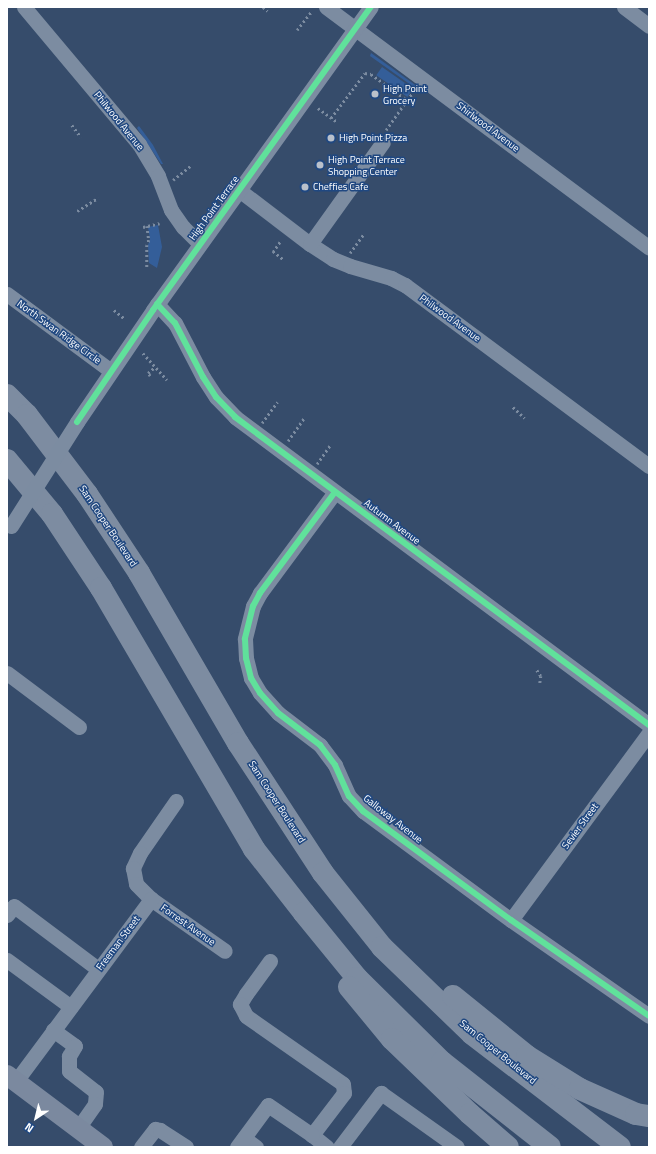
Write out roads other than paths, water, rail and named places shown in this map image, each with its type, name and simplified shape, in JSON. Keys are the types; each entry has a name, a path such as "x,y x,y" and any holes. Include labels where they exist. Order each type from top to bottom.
{"highway":[{"name":"Sam Cooper Boulevard","path":"7,394 27,415 87,494 139,573 238,743 323,873 382,947 472,1034 620,1147"},
{"path":"7,460 52,514 101,588 254,849 327,962 392,1039 470,1114 508,1147"},
{"path":"254,849 357,978 442,1062 550,1147"},
{"path":"323,873 393,942 462,1004 527,1056 580,1089 636,1114 649,1116"}],"main road":[{"path":"11,1078 103,1147"}],"street":[{"name":"Philwood Avenue","path":"24,7 135,139 158,176 171,210 200,244"},
{"name":"Shirlwood Avenue","path":"326,7 649,248"},
{"name":"High Point Terrace","path":"9,529 77,422 157,304 371,7"},
{"path":"624,7 649,26"},
{"path":"310,244 382,139"},
{"name":"Philwood Avenue","path":"239,190 310,244 344,264 391,278 405,286 649,466"},
{"name":"North Swan Ridge Circle","path":"7,294 111,371"},
{"name":"Autumn Avenue","path":"157,304 175,322 203,377 225,407 253,431 649,725"},
{"name":"Galloway Avenue","path":"335,492 260,593 253,606 246,639 246,658 251,678 271,706 320,745 335,765 350,796 363,811 511,920 649,1016"},
{"path":"7,673 79,726"},
{"name":"Sevier Street","path":"511,920 649,732"},
{"path":"151,899 136,884 133,868 140,853 176,801"},
{"name":"Forrest Avenue","path":"151,899 225,951"},
{"name":"Freeman Street","path":"11,1078 71,1007 151,899"},
{"path":"7,915 14,906 98,970"},
{"path":"7,960 71,1007"},
{"path":"270,961 240,1004 246,1016 343,1084 344,1093 312,1135"},
{"path":"53,1030 75,1046 68,1056 69,1071 96,1092 95,1104 78,1128"},
{"path":"340,1147 381,1093 457,1147"},
{"path":"256,1147 240,1142 268,1105 327,1147"},
{"path":"141,1147 155,1129 160,1130 186,1147"}],"place":[{"name":"High Point Grocery","path":"375,94"},
{"name":"High Point Pizza","path":"331,138"},
{"name":"High Point Terrace Shopping Center","path":"320,165"},
{"name":"Cheffies Cafe","path":"305,187"}]}
